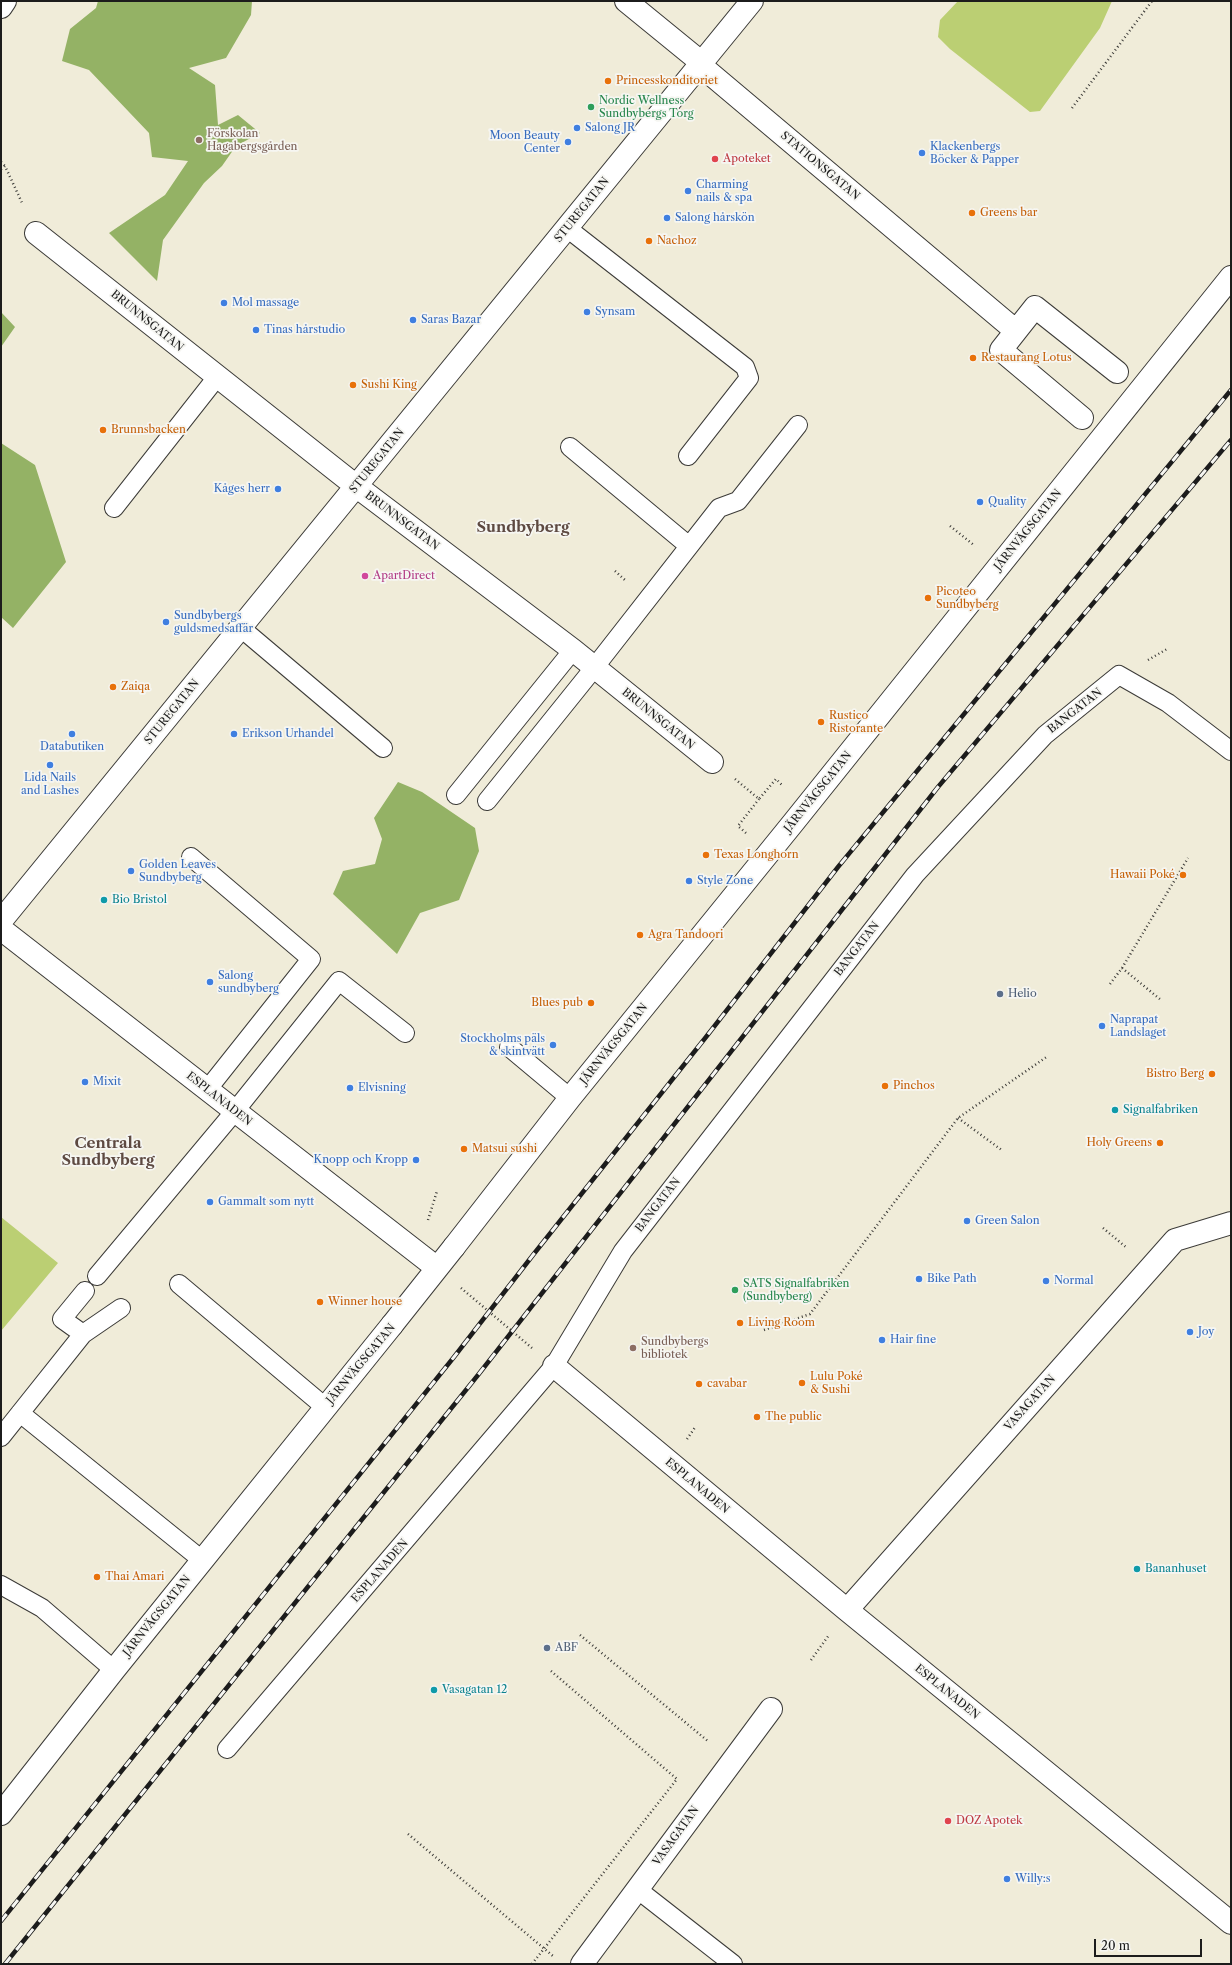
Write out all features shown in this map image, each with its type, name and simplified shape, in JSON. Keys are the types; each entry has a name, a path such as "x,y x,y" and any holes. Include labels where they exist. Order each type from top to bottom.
{"street":[{"path":"1,7 5,1"},
{"name":"STATIONSGATAN","path":"626,1 702,63 706,70 1016,331"},
{"name":"STUREGATAN","path":"1,921 752,1"},
{"name":"BRUNNSGATAN","path":"36,233 356,486 573,650 720,768"},
{"name":"JÄRNVÄGSGATAN","path":"1,1814 114,1670 454,1247 570,1098 798,817 1231,277"},
{"path":"1082,418 1001,350 1036,307 1117,372"},
{"name":"ESPLANADEN","path":"1,929 437,1268"},
{"name":"VASAGATAN","path":"847,1610 1175,1240 1231,1223"},
{"name":"ESPLANADEN","path":"554,1366 847,1610 1231,1923"},
{"name":"VASAGATAN","path":"582,1964 771,1709"}],"lane":[{"path":"567,228 745,367 749,378 688,456"},
{"path":"114,508 217,377"},
{"path":"486,801 594,668 719,508 738,501 798,425"},
{"path":"570,447 689,546"},
{"path":"241,628 383,748"},
{"path":"456,795 573,650"},
{"name":"BANGATAN","path":"554,1366 623,1251 910,881 1045,735 1119,676 1168,703 1231,751"},
{"path":"191,857 311,959 207,1090"},
{"path":"97,1276 235,1111 339,981 405,1033"},
{"path":"509,1047 570,1098"},
{"path":"179,1284 325,1407"},
{"path":"83,1334 62,1319 85,1291"},
{"path":"1,1437 83,1334 121,1308"},
{"name":"ESPLANADEN","path":"227,1749 554,1366"},
{"path":"20,1413 202,1560"},
{"path":"1,1585 42,1608 114,1670"},
{"path":"637,1889 733,1964"}],"path":[{"path":"1072,108 1152,1"},
{"path":"1,162 5,166 36,233"},
{"path":"1,169 5,166"},
{"path":"950,526 975,546"},
{"path":"615,571 625,580 620,586"},
{"path":"720,768 759,799"},
{"path":"746,833 738,826 776,779 786,788"},
{"path":"1110,984 1122,968 1188,858"},
{"path":"1122,968 1161,1000"},
{"path":"764,1330 810,1314 958,1118 1048,1056"},
{"path":"958,1118 1003,1151"},
{"path":"428,1220 437,1191"},
{"path":"437,1268 554,1366"},
{"path":"580,1635 732,1761"},
{"path":"551,1671 702,1801"},
{"path":"532,1964 677,1779"},
{"path":"408,1834 543,1949"}],"green space":[{"name":"Förskolan Hagabergsgården","path":"98,1 252,1 251,15 226,58 189,68 215,85 218,125 238,115 260,133 236,146 222,166 204,183 163,240 157,281 109,233 165,195 188,161 152,157 149,133 89,70 62,61 70,29 96,8"},
{"path":"958,1 1112,1 1100,28 1040,111 1030,112 950,49 938,37 940,20"},
{"path":"1,312 15,327 1,347"},
{"path":"1,443 35,465 66,562 13,628 1,617"},
{"path":"398,782 422,792 475,828 479,851 459,900 420,913 397,954 333,894 343,871 375,864 382,839 374,818"},
{"path":"1,1217 58,1263 1,1331"}],"railway":[{"path":"1,1921 454,1357 838,867 1231,390"},
{"path":"5,1964 478,1375 938,787 1231,440"}],"place":[{"name":"Princesskonditoriet","path":"608,81"},
{"name":"Nordic Wellness Sundbybergs Torg","path":"591,107"},
{"name":"Salong JR","path":"577,128"},
{"name":"Förskolan Hagabergsgården","path":"199,140"},
{"name":"Moon Beauty Center","path":"568,142"},
{"name":"Klackenbergs Böcker & Papper","path":"922,153"},
{"name":"Apoteket","path":"715,159"},
{"name":"Charming nails & spa","path":"688,191"},
{"name":"Greens bar","path":"972,213"},
{"name":"Salong hårskön","path":"667,218"},
{"name":"Nachoz","path":"649,241"},
{"name":"Mol massage","path":"224,303"},
{"name":"Synsam","path":"587,312"},
{"name":"Saras Bazar","path":"413,320"},
{"name":"Tinas hårstudio","path":"256,330"},
{"name":"Restaurang Lotus","path":"973,358"},
{"name":"Sushi King","path":"353,385"},
{"name":"Brunnsbacken","path":"103,430"},
{"name":"Kåges herr","path":"278,489"},
{"name":"Quality","path":"980,502"},
{"name":"ApartDirect","path":"365,576"},
{"name":"Picoteo Sundbyberg","path":"928,598"},
{"name":"Sundbybergs guldsmedsaffär","path":"166,622"},
{"name":"Zaiqa","path":"113,687"},
{"name":"Rustico Ristorante","path":"821,722"},
{"name":"Databutiken","path":"72,734"},
{"name":"Erikson Urhandel","path":"234,734"},
{"name":"Lida Nails and Lashes","path":"50,765"},
{"name":"Texas Longhorn","path":"706,855"},
{"name":"Golden Leaves Sundbyberg","path":"131,871"},
{"name":"Hawaii Poké","path":"1183,875"},
{"name":"Style Zone","path":"689,881"},
{"name":"Bio Bristol","path":"104,900"},
{"name":"Agra Tandoori","path":"640,935"},
{"name":"Salong sundbyberg","path":"210,982"},
{"name":"Helio","path":"1000,994"},
{"name":"Blues pub","path":"591,1003"},
{"name":"Naprapat Landslaget","path":"1102,1026"},
{"name":"Stockholms päls & skintvätt","path":"553,1045"},
{"name":"Bistro Berg","path":"1212,1074"},
{"name":"Mixit","path":"85,1082"},
{"name":"Pinchos","path":"885,1086"},
{"name":"Elvisning","path":"350,1088"},
{"name":"Signalfabriken","path":"1115,1110"},
{"name":"Holy Greens","path":"1160,1143"},
{"name":"Matsui sushi","path":"464,1149"},
{"name":"Knopp och Kropp","path":"416,1160"},
{"name":"Gammalt som nytt","path":"210,1202"},
{"name":"Green Salon","path":"967,1221"},
{"name":"Bike Path","path":"919,1279"},
{"name":"Normal","path":"1046,1281"},
{"name":"SATS Signalfabriken (Sundbyberg)","path":"735,1290"},
{"name":"Winner house","path":"320,1302"},
{"name":"Living Room","path":"740,1323"},
{"name":"Joy","path":"1190,1332"},
{"name":"Hair fine","path":"882,1340"},
{"name":"Sundbybergs bibliotek","path":"633,1348"},
{"name":"Lulu Poké & Sushi","path":"802,1383"},
{"name":"cavabar","path":"699,1384"},
{"name":"The public","path":"757,1417"},
{"name":"Bananhuset","path":"1137,1569"},
{"name":"Thai Amari","path":"97,1577"},
{"name":"ABF","path":"547,1648"},
{"name":"Vasagatan 12","path":"434,1690"},
{"name":"DOZ Apotek","path":"948,1821"},
{"name":"Willy:s","path":"1007,1879"}],"district":[{"name":"Sundbyberg","path":"523,528"},
{"name":"Centrala Sundbyberg","path":"108,1152"}]}
